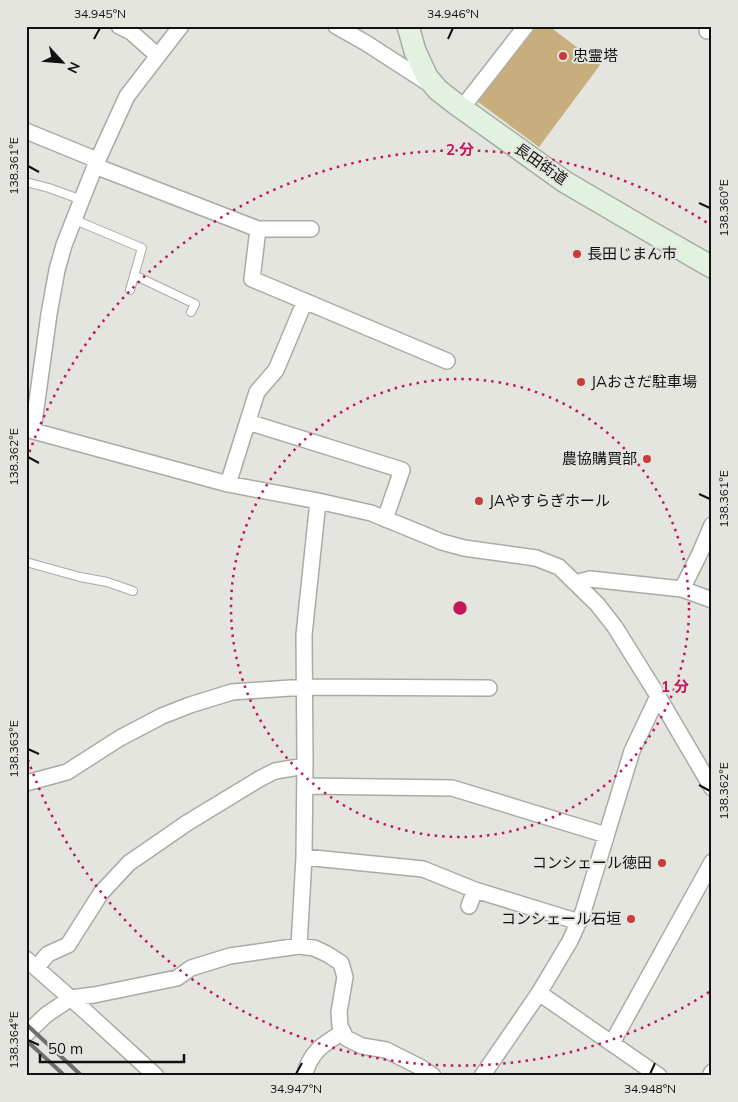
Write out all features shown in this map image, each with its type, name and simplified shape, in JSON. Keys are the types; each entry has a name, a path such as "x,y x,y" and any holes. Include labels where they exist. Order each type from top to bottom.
{"main road":[{"name":"長田街道","path":"408,26 415,51 424,72 438,90 565,182 712,267"}],"street":[{"path":"119,26 130,32 158,56"},
{"path":"181,26 127,96 96,164 64,245 57,270 30,430 228,484 371,513 442,542 464,548 536,558 559,567 597,604 615,627 712,788"},
{"path":"336,26 366,43 438,90"},
{"path":"462,108 526,26"},
{"path":"26,131 96,164 258,229 311,229"},
{"path":"258,229 252,279 447,361"},
{"path":"228,484 257,392 276,370 305,301"},
{"path":"248,422 402,470 385,519"},
{"path":"299,946 304,857 304,635 318,501"},
{"path":"682,589 712,525"},
{"path":"576,583 590,579 682,589 712,600"},
{"path":"26,782 68,772 120,738 162,716 232,692 305,687 489,688"},
{"path":"482,1076 539,993 579,922 632,752 658,696"},
{"path":"156,1076 31,963 68,945 101,893 129,863 187,822 260,778 275,771 305,766"},
{"path":"305,786 452,788 606,835"},
{"path":"304,857 423,869 475,890 579,922"},
{"path":"612,1043 712,862"},
{"path":"469,906 475,890"},
{"path":"26,1034 46,1015 71,998 177,978 191,968 230,956 299,946 314,948 328,954 341,963 346,977 339,1012 340,1026 346,1038 362,1046 386,1050 420,1067 433,1076"},
{"path":"539,993 659,1076"},
{"path":"304,1076 309,1059 322,1046 343,1032"},
{"path":"710,1076 712,1072"}],"lane":[{"path":"26,182 82,200"},
{"path":"75,220 142,248 130,290"},
{"path":"134,275 195,304 191,312"},
{"path":"26,562 80,577 107,582 133,591"}],"shaded area":[{"path":"537,26 549,26 600,65 539,147 478,102"}],"railway":[{"path":"26,1024 82,1076"},
{"path":"26,1040 65,1076"}],"place":[{"name":"忠霊塔","path":"563,56"},
{"name":"長田じまん市","path":"577,254"},
{"name":"JAおさだ駐車場","path":"581,382"},
{"name":"農協購買部","path":"647,459"},
{"name":"JAやすらぎホール","path":"479,501"},
{"name":"コンシェール徳田","path":"662,863"},
{"name":"コンシェール石垣","path":"631,919"}]}
